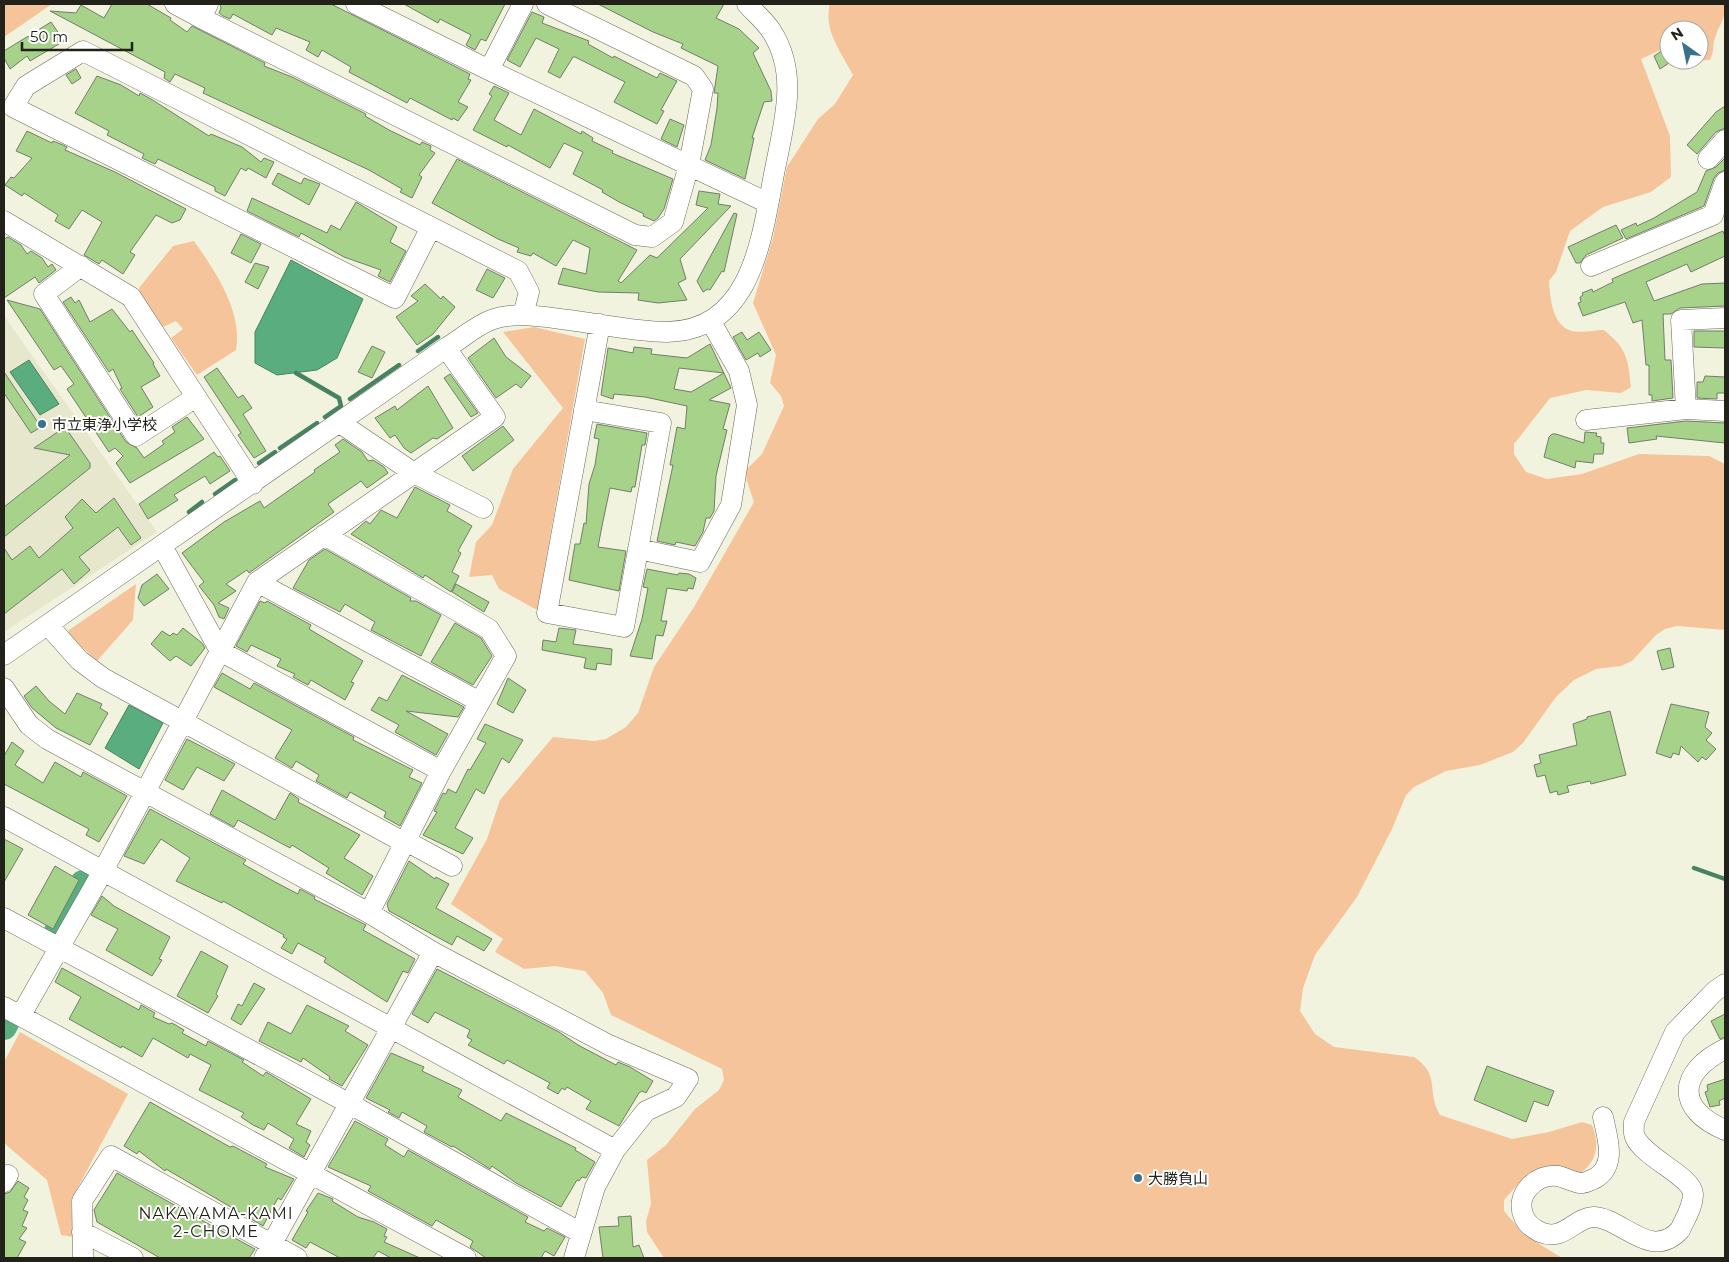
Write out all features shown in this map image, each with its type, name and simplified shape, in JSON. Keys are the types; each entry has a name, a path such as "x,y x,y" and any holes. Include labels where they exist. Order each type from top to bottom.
{"street":[{"path":"175,4 205,11 635,235 652,237 673,222 689,165 703,89 694,76 547,4"},
{"path":"356,4 489,70 768,203"},
{"path":"489,70 523,4"},
{"path":"4,655 253,484 446,348 491,320 523,315 666,332 698,328 711,322 734,303 750,272 764,230 788,107 787,67 772,31 747,4"},
{"path":"431,227 395,298 14,107 26,86 83,51 431,227 518,271 529,292 523,315"},
{"path":"1708,159 1725,140"},
{"path":"1591,266 1713,215 1725,182"},
{"path":"4,222 131,297 253,484"},
{"path":"81,266 44,294 136,436 196,397"},
{"path":"1686,409 1681,320 1725,318"},
{"path":"638,549 700,562 731,505 747,405 739,371 711,322"},
{"path":"584,410 661,423 624,627 548,613 584,410 600,324"},
{"path":"446,348 495,417 258,582 103,871 58,948 12,1011 466,1258"},
{"path":"1586,420 1686,409 1725,411"},
{"path":"340,423 414,473 483,508"},
{"path":"324,535 489,628 506,656 441,771 369,913"},
{"path":"162,546 220,651 441,771"},
{"path":"258,582 480,702"},
{"path":"48,625 79,660 103,678 452,866"},
{"path":"4,688 29,725 46,738 369,913 433,952 609,1045 688,1079 676,1097 646,1111 615,1150 594,1187 574,1258"},
{"path":"4,817 615,1150"},
{"path":"4,918 350,1104 582,1233"},
{"path":"268,1251 312,1175 433,952"},
{"path":"1603,1117 1610,1152 1607,1166 1597,1178 1582,1184 1557,1176 1536,1181 1524,1191 1521,1202 1524,1217 1533,1229 1548,1235 1565,1231 1591,1217 1603,1219 1614,1226 1632,1243 1647,1249 1662,1249 1674,1241 1690,1211 1693,1194 1689,1183 1643,1149 1634,1136 1634,1122 1675,1032 1715,991 1725,984"},
{"path":"1725,1049 1710,1057 1693,1073 1688,1091 1695,1112 1710,1124 1725,1130"},
{"path":"83,1258 82,1201 111,1156 268,1251 297,1258"},
{"path":"82,1232 133,1258"}],"shaded area":[{"path":"4,4 52,4 4,37"},
{"path":"830,4 1725,4 1710,60 1709,20 1659,20 1659,51 1641,59 1670,136 1671,177 1651,192 1603,207 1570,231 1556,272 1549,281 1553,309 1559,322 1569,330 1582,332 1604,330 1612,337 1625,355 1631,387 1621,393 1586,390 1550,398 1514,444 1514,454 1526,472 1547,479 1582,474 1639,454 1709,456 1725,464 1725,630 1677,626 1665,629 1656,635 1632,661 1621,666 1596,669 1574,680 1556,697 1523,743 1513,752 1480,765 1446,771 1414,787 1406,795 1392,829 1357,897 1315,955 1303,988 1300,1011 1315,1034 1334,1047 1414,1057 1427,1070 1440,1115 1512,1139 1549,1132 1582,1122 1592,1125 1596,1146 1593,1158 1585,1169 1579,1174 1552,1169 1520,1182 1504,1200 1504,1211 1525,1235 1562,1258 664,1258 647,1232 646,1221 651,1204 647,1160 666,1145 695,1109 719,1090 724,1080 722,1069 611,1015 603,993 585,971 555,966 524,969 495,952 503,939 451,904 487,839 500,800 553,737 594,741 606,739 626,727 638,713 654,667 694,607 754,502 747,481 746,470 762,454 784,406 781,396 770,383 776,355 753,303 773,238 787,167 818,119 835,104 853,75 834,41 828,14"},
{"path":"194,241 226,292 235,321 237,335 236,350 197,375 171,338 183,329 176,321 163,327 141,300 139,288 173,246"},
{"path":"291,260 363,299 337,358 317,370 277,375 255,363 255,332"},
{"name":"市立東浄小学校","path":"4,316 157,532 4,632"},
{"path":"534,327 585,339 537,610 499,589 492,575 469,577 476,542 492,525 513,469 563,408 503,332"},
{"path":"29,360 59,404 40,415 10,372"},
{"path":"136,584 133,620 97,661 68,634 69,630"},
{"path":"129,705 163,723 139,769 105,748"},
{"path":"20,1032 128,1094 71,1200 73,1237 61,1235 47,1180 4,1143 4,1062"}],"building":[{"path":"112,4 147,4 171,18 170,20 187,32 192,26 265,63 264,66 292,77 366,114 365,116 389,130 420,145 422,142 431,146 430,150 435,153 419,175 422,177 412,198 400,192 402,189 369,170 203,93 205,88 175,74 170,82 164,78 165,72 50,11 76,13 81,5 104,18"},
{"path":"220,4 331,4 470,74 468,79 471,80 458,102 468,107 458,121 453,118 452,120 410,98 407,103 349,72 351,67 322,50 318,57 306,50 310,42 276,28 272,35 233,14 230,19 223,16 219,13"},
{"path":"404,4 505,4 486,41 481,39 475,50 466,45 471,35 440,19 438,23"},
{"path":"598,4 724,4 716,18 739,29 759,48 753,53 771,91 772,101 764,102 752,138 754,138 745,179 705,160 711,145 717,108 718,93 714,93 718,66 681,48 683,44 653,32"},
{"path":"532,12 544,17 542,23 589,41 588,44 613,58 614,56 657,78 660,73 677,81 661,110 664,111 657,124 614,102 625,82 575,57 573,57 560,78 548,72 559,49 536,38 520,67 507,60"},
{"path":"51,22 64,41 30,61 27,56 10,69 4,58 4,51"},
{"path":"1659,53 1659,67 1654,56"},
{"path":"76,69 81,78 72,84 66,75"},
{"path":"97,76 121,85 139,96 140,93 209,136 211,134 242,147 261,162 264,158 274,162 266,178 248,168 246,171 241,168 225,196 215,191 215,187 158,159 155,164 142,158 144,154 107,135 109,131 75,113"},
{"path":"494,86 509,93 494,120 521,135 534,109 581,134 582,131 593,138 592,141 613,151 612,153 673,179 664,209 658,218 654,221 643,216 644,214 619,202 602,192 603,190 573,174 583,152 564,143 550,168 508,145 507,147 473,130 492,96 489,94"},
{"path":"1725,106 1725,128 1716,132 1697,154 1687,145 1716,112"},
{"path":"670,119 684,125 677,147 661,139"},
{"path":"27,131 52,143 53,141 63,145 67,147 65,150 115,172 186,209 180,220 172,223 156,215 130,252 135,255 123,274 102,260 99,264 84,255 102,222 82,210 69,229 55,221 58,215 24,193 22,196 5,185 32,158 16,151"},
{"path":"1725,158 1725,170 1718,173 1714,178 1704,206 1626,239 1621,230 1636,223 1637,226 1654,218 1697,192 1706,171 1716,167"},
{"path":"457,159 637,250 618,281 621,283 650,255 657,258 708,208 696,205 699,191 720,194 718,204 731,206 680,259 686,279 678,283 687,300 658,303 638,300 639,293 598,292 558,284 563,268 586,274 590,248 573,240 556,266 533,253 531,256 517,252 519,248 498,239 432,203"},
{"path":"278,173 301,184 304,178 320,184 309,205 272,184"},
{"path":"252,198 327,233 331,225 340,230 356,202 397,227 390,242 406,251 390,282 378,276 381,270 344,257 301,233 299,237 247,211"},
{"path":"734,213 737,214 724,272 722,271 710,290 708,289 703,292 697,281"},
{"path":"1616,225 1623,238 1586,255 1580,263 1576,263 1568,247"},
{"path":"1723,231 1725,237 1725,256 1691,272 1687,264 1646,282 1654,301 1702,284 1725,283 1725,306 1680,308 1671,314 1663,314 1665,360 1671,360 1673,398 1652,401 1652,395 1649,395 1649,365 1646,365 1642,320 1633,323 1625,302 1583,316 1578,303 1581,302 1580,297 1583,295 1582,293 1592,289 1593,292 1613,282 1612,279"},
{"path":"241,234 261,244 251,263 231,253"},
{"path":"8,237 21,245 27,254 31,251 42,258 48,267 52,264 56,270 39,283 35,277 4,298 4,239"},
{"path":"255,263 269,267 258,289 245,282"},
{"path":"487,269 505,278 493,298 476,290"},
{"path":"425,284 441,299 443,296 455,307 433,334 417,345 396,317 418,301 411,296"},
{"path":"71,297 75,303 79,300 90,322 112,309 130,332 132,330 154,363 160,376 141,387 153,407 138,417 120,389 122,388 113,369 109,372 63,302"},
{"path":"7,300 40,309 126,442 137,448 144,458 164,444 162,441 175,432 172,427 187,417 204,439 130,483 116,463 123,456 115,448 109,452 67,389 74,384 61,366 54,370"},
{"path":"1694,331 1725,331 1725,348 1694,347"},
{"path":"742,332 747,340 759,332 771,350 760,357 758,353 746,360 733,337"},
{"path":"494,338 506,357 531,376 521,388 516,384 496,398 468,358"},
{"path":"710,344 724,373 731,388 709,400 730,404 723,429 727,430 716,476 714,511 710,518 706,518 703,532 695,546 676,542 675,545 657,541 673,465 670,465 677,427 685,429 687,406 645,397 614,394 613,399 601,395 608,348 633,353 634,347 652,349 651,354 687,358","holes":["679,368 724,373 691,392 674,389"]},
{"path":"372,346 385,352 372,378 358,372"},
{"path":"217,368 238,398 243,395 252,408 243,414 266,451 254,458 238,435 241,433 204,377"},
{"path":"4,372 41,427 31,433 4,393"},
{"path":"450,374 478,413 471,417 444,378"},
{"path":"1705,376 1725,377 1725,393 1717,393 1717,399 1697,398 1697,382 1703,382"},
{"path":"428,386 453,428 437,439 433,438 411,453 404,448 395,435 390,438 375,418 395,406 397,410"},
{"path":"1686,421 1725,423 1725,443 1656,436 1657,439 1629,443 1627,428"},
{"path":"597,424 647,433 645,445 642,445 635,487 632,487 631,492 610,488 598,547 626,551 619,591 569,580 575,544 580,544 584,523 586,524 589,484 595,465 599,439 594,438"},
{"path":"503,426 514,440 473,471 462,456"},
{"path":"65,427 90,463 90,468 4,537 4,507 70,455 34,448"},
{"path":"1585,432 1597,433 1596,436 1601,437 1601,443 1604,443 1603,454 1594,454 1593,463 1576,461 1575,468 1544,457 1549,437 1552,434 1584,443"},
{"path":"343,439 362,452 368,461 373,460 384,467 388,473 367,488 361,481 328,504 334,512 249,573 247,570 226,584 236,591 218,603 229,608 224,619 219,617 214,605 199,586 204,582 182,553 224,522 260,501 264,508 315,472 314,470 340,452 335,445"},
{"path":"214,452 218,457 220,456 230,471 210,484 205,476 174,495 178,500 148,519 139,504"},
{"path":"415,487 450,505 447,511 472,526 458,551 461,553 452,572 459,576 451,592 425,575 423,578 351,534 366,521 370,524 381,510 397,518"},
{"path":"114,498 141,538 131,545 118,527 79,557 90,570 74,584 62,569 4,614 4,548 12,560 30,546 39,558 73,528 65,517 82,499 96,513"},
{"path":"325,549 411,598 410,601 416,601 441,615 421,656 371,630 375,622 345,604 340,612 293,588 309,560"},
{"path":"647,569 678,575 679,573 689,574 696,578 693,589 688,588 687,591 667,588 661,621 667,621 663,636 656,635 652,659 630,656 642,619 648,588 643,587"},
{"path":"157,574 169,589 144,606 138,598 142,585"},
{"path":"456,584 489,602 484,612 452,592"},
{"path":"260,601 265,603 267,601 311,625 309,629 363,661 351,682 354,683 345,700 311,680 308,685 293,677 295,674 277,666 281,659 251,645 247,652 236,646"},
{"path":"455,623 481,638 492,656 473,685 431,662"},
{"path":"183,628 202,643 205,648 191,666 176,656 170,661 151,644 162,631 170,636 173,633 177,635"},
{"path":"559,628 576,630 573,644 612,649 611,665 597,663 596,670 584,668 586,658 542,650 543,640 556,642"},
{"path":"1670,648 1674,667 1662,670 1657,651"},
{"path":"222,673 250,689 254,683 354,737 353,740 413,770 409,777 422,783 400,826 384,817 386,812 350,792 347,798 316,781 319,775 296,761 292,768 275,758 292,730 214,687"},
{"path":"402,675 464,707 458,717 406,711 448,734 436,755 395,732 399,725 371,710 379,697 387,701"},
{"path":"508,678 526,690 513,713 497,704"},
{"path":"36,686 49,701 65,714 77,693 102,704 100,708 108,713 90,745 56,728 32,708 24,696"},
{"path":"1671,704 1709,712 1705,727 1712,733 1706,740 1716,749 1706,760 1702,757 1698,762 1681,746 1679,755 1673,753 1671,758 1656,753"},
{"path":"1610,711 1626,775 1591,784 1590,781 1567,786 1569,792 1558,795 1557,791 1550,793 1545,775 1537,777 1534,765 1541,763 1539,755 1577,745 1573,724 1587,719 1587,717"},
{"path":"485,724 523,740 509,763 502,758 484,794 476,789 455,828 473,838 463,854 423,835 437,812 434,811 443,793 446,794 448,789 456,793 468,769 470,770 486,743 477,739"},
{"path":"187,739 235,764 224,781 197,767 183,790 165,780"},
{"path":"12,742 24,751 15,765 43,783 55,762 81,777 83,772 127,796 99,842 86,835 89,829 4,784 4,756"},
{"path":"222,790 275,820 290,793 299,799 298,802 360,835 344,858 373,876 362,895 326,873 329,868 292,845 290,848 238,820 234,827 210,814"},
{"path":"150,809 246,860 243,864 275,882 298,894 300,889 315,897 314,899 366,925 363,930 415,959 408,973 403,971 387,1002 324,962 326,958 298,943 292,954 281,948 287,939 283,937 284,935 223,901 222,903 176,881 190,858 161,839 144,864 124,856"},
{"path":"4,839 23,849 4,882"},
{"path":"409,861 435,879 436,877 449,884 436,908 492,939 484,951 457,936 452,945 389,911 387,904"},
{"path":"55,866 79,880 53,929 28,915"},
{"path":"102,896 114,906 170,937 159,959 162,960 152,976 106,950 118,929 91,915"},
{"path":"201,951 228,966 216,994 218,996 208,1013 177,996"},
{"path":"62,968 139,1010 141,1005 155,1013 153,1017 169,1024 172,1023 184,1030 182,1033 206,1046 208,1041 244,1060 242,1062 263,1076 266,1072 311,1099 296,1124 311,1131 306,1142 310,1145 304,1157 289,1148 294,1139 268,1123 264,1130 253,1125 241,1117 244,1113 199,1090 211,1065 190,1054 188,1058 153,1038 142,1057 122,1046 121,1048 69,1019 81,997 55,982"},
{"path":"437,969 559,1032 578,1045 616,1065 618,1062 630,1067 653,1081 646,1093 642,1091 639,1093 619,1126 586,1109 591,1101 567,1087 565,1090 562,1088 558,1094 547,1088 550,1083 507,1060 504,1064 468,1045 472,1040 467,1037 470,1030 435,1012 428,1023 412,1014"},
{"path":"254,983 265,989 241,1025 231,1019 238,1004 242,1006"},
{"path":"307,1005 349,1026 345,1031 368,1045 342,1086 329,1079 330,1077 303,1058 301,1062 259,1041 268,1022 291,1034"},
{"path":"1725,1014 1725,1037 1720,1039 1711,1021"},
{"path":"391,1053 424,1067 422,1071 462,1090 458,1097 501,1121 506,1113 576,1148 575,1150 595,1162 586,1178 582,1177 579,1181 577,1180 561,1207 516,1183 492,1166 490,1169 453,1146 424,1132 427,1126 402,1112 399,1118 388,1112 390,1110 366,1098"},
{"path":"1487,1066 1554,1091 1548,1106 1534,1101 1526,1122 1474,1100"},
{"path":"1725,1079 1725,1098 1719,1101 1720,1105 1710,1107 1705,1092 1708,1091 1707,1085"},
{"path":"150,1102 230,1147 233,1146 267,1164 265,1167 294,1179 281,1200 278,1198 263,1226 166,1169 165,1171 139,1151 137,1154 124,1146"},
{"path":"355,1121 388,1139 385,1145 404,1157 408,1150 528,1217 525,1222 544,1231 547,1228 565,1237 554,1256 545,1251 541,1258 486,1258 470,1247 473,1241 436,1220 432,1226 368,1191 371,1186 328,1167"},
{"path":"117,1173 255,1249 249,1258 160,1258 97,1222 94,1210"},
{"path":"18,1181 29,1188 24,1197 28,1200 23,1210 28,1212 22,1226 27,1228 19,1239 26,1242 17,1258 4,1258 4,1194 10,1192"},
{"path":"318,1193 333,1199 332,1201 358,1217 387,1229 384,1236 387,1237 384,1242 420,1258 391,1258 378,1251 373,1258 340,1258 310,1242 306,1248 292,1240 308,1212 306,1211"},
{"path":"631,1216 633,1247 639,1245 644,1258 603,1258 599,1227 619,1226 618,1217"}],"waterway":[{"path":"418,351 438,337"},
{"path":"350,399 399,365"},
{"path":"296,373 339,398 341,406 325,417"},
{"path":"280,448 317,423"},
{"path":"259,463 275,452"},
{"path":"215,494 235,480"},
{"path":"189,512 202,502"},
{"path":"1694,868 1725,879"},
{"path":"69,908 83,883"},
{"path":"57,931 65,915"},
{"path":"4,1027 7,1021"}],"place":[{"name":"市立東浄小学校","path":"42,424"},
{"name":"大勝負山","path":"1138,1178"}],"district":[{"name":"NAKAYAMA-KAMI 2-CHOME","path":"216,1222"}]}
